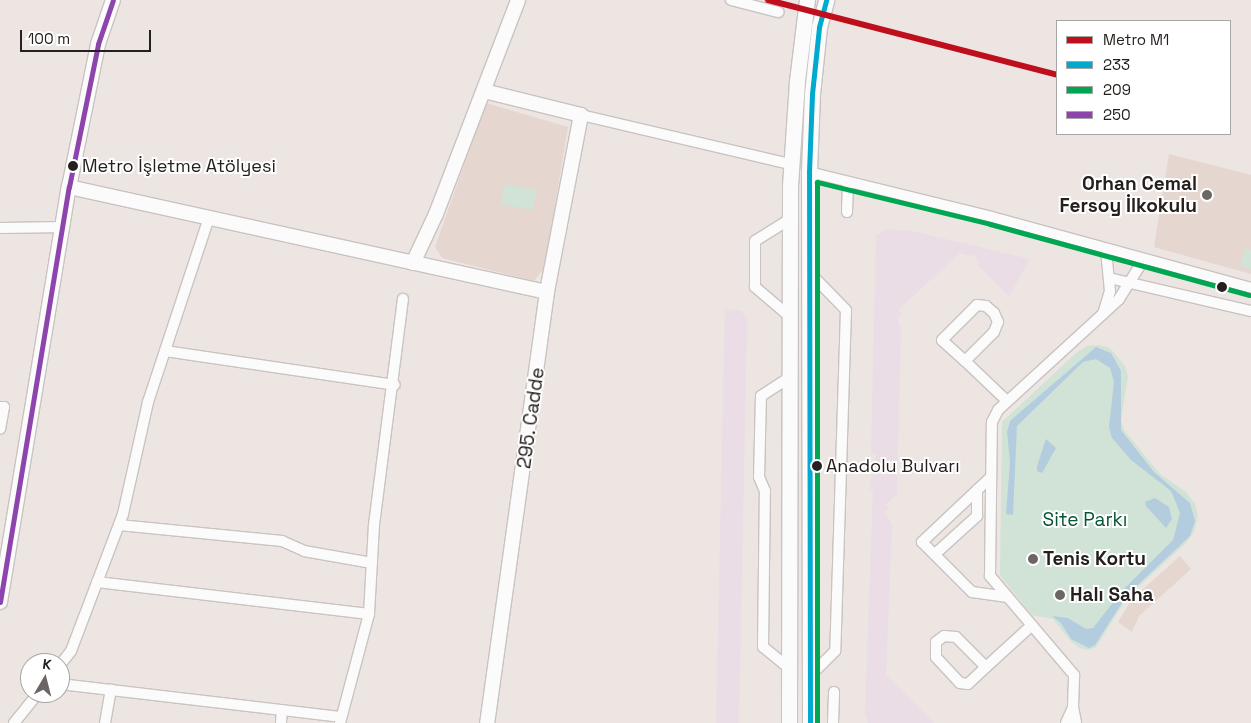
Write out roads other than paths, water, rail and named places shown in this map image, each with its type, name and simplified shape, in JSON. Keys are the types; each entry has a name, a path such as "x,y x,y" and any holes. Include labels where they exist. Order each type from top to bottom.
{"main road":[{"path":"789,723 790,164 808,0"},
{"path":"810,723 809,172 812,94 819,27 826,0"}],"street":[{"path":"0,602 69,186 98,44 113,0"},
{"path":"413,263 484,91 518,0"},
{"path":"731,0 778,12"},
{"path":"484,91 790,164"},
{"name":"295. Cadde","path":"487,723 547,292 581,115"},
{"path":"809,172 1251,288"},
{"path":"847,212 848,182"},
{"path":"69,186 547,292"},
{"path":"69,653 119,525 148,402 209,218"},
{"path":"789,316 755,288 755,241 790,218"},
{"path":"0,228 62,227"},
{"path":"1102,315 1110,292 1106,250"},
{"path":"1076,723 1073,707 1074,674 990,576 992,422 1007,401 1119,299 1144,259"},
{"path":"809,272 846,310 836,651 810,676"},
{"path":"1109,278 1251,311"},
{"path":"70,685 282,710 340,720 369,614 372,563 403,299"},
{"path":"964,361 994,332 998,322 994,313 986,306 977,305 942,340 964,361 1007,401"},
{"path":"165,351 394,385"},
{"path":"789,378 761,396 759,478 765,491 763,647 789,668"},
{"path":"0,407 4,407 0,429"},
{"path":"991,477 922,542 972,592 1008,597"},
{"path":"935,554 977,516 977,490"},
{"path":"119,525 282,540 304,551 372,563"},
{"path":"97,582 369,614"},
{"path":"986,667 956,637 944,636 936,642 936,657 960,683 968,684 1032,625"},
{"path":"105,723 111,690"},
{"path":"834,692 834,723"},
{"path":"14,723 30,703"},
{"path":"1066,723 1073,707"},
{"path":"281,723 282,710"}],"water":[{"path":"1096,347 1111,353 1121,371 1121,430 1154,472 1190,503 1195,521 1190,536 1127,595 1095,645 1089,648 1071,639 1061,623 1052,616 1068,618 1086,629 1093,628 1122,591 1173,540 1180,513 1171,491 1131,460 1112,438 1109,427 1114,382 1110,368 1096,359 1083,362 1017,426 1013,515 1006,514 1010,462 1007,432 1010,421"},
{"path":"1046,439 1056,448 1042,473 1037,471 1037,466"},
{"path":"1155,498 1169,507 1172,519 1166,528 1146,506 1145,502"}],"metro line":[{"name":"M1","path":"768,0 1056,75"}],"place":[{"name":"Metro İşletme Atölyesi","path":"73,166"},
{"name":"Orhan Cemal Fersoy İlkokulu","path":"1207,195"},
{"name":"Anadolu Bulvarı","path":"817,466"},
{"name":"Tenis Kortu","path":"1033,559"},
{"name":"Halı Saha","path":"1060,595"}],"park label":[{"name":"Site Parkı","path":"1085,520"}]}
